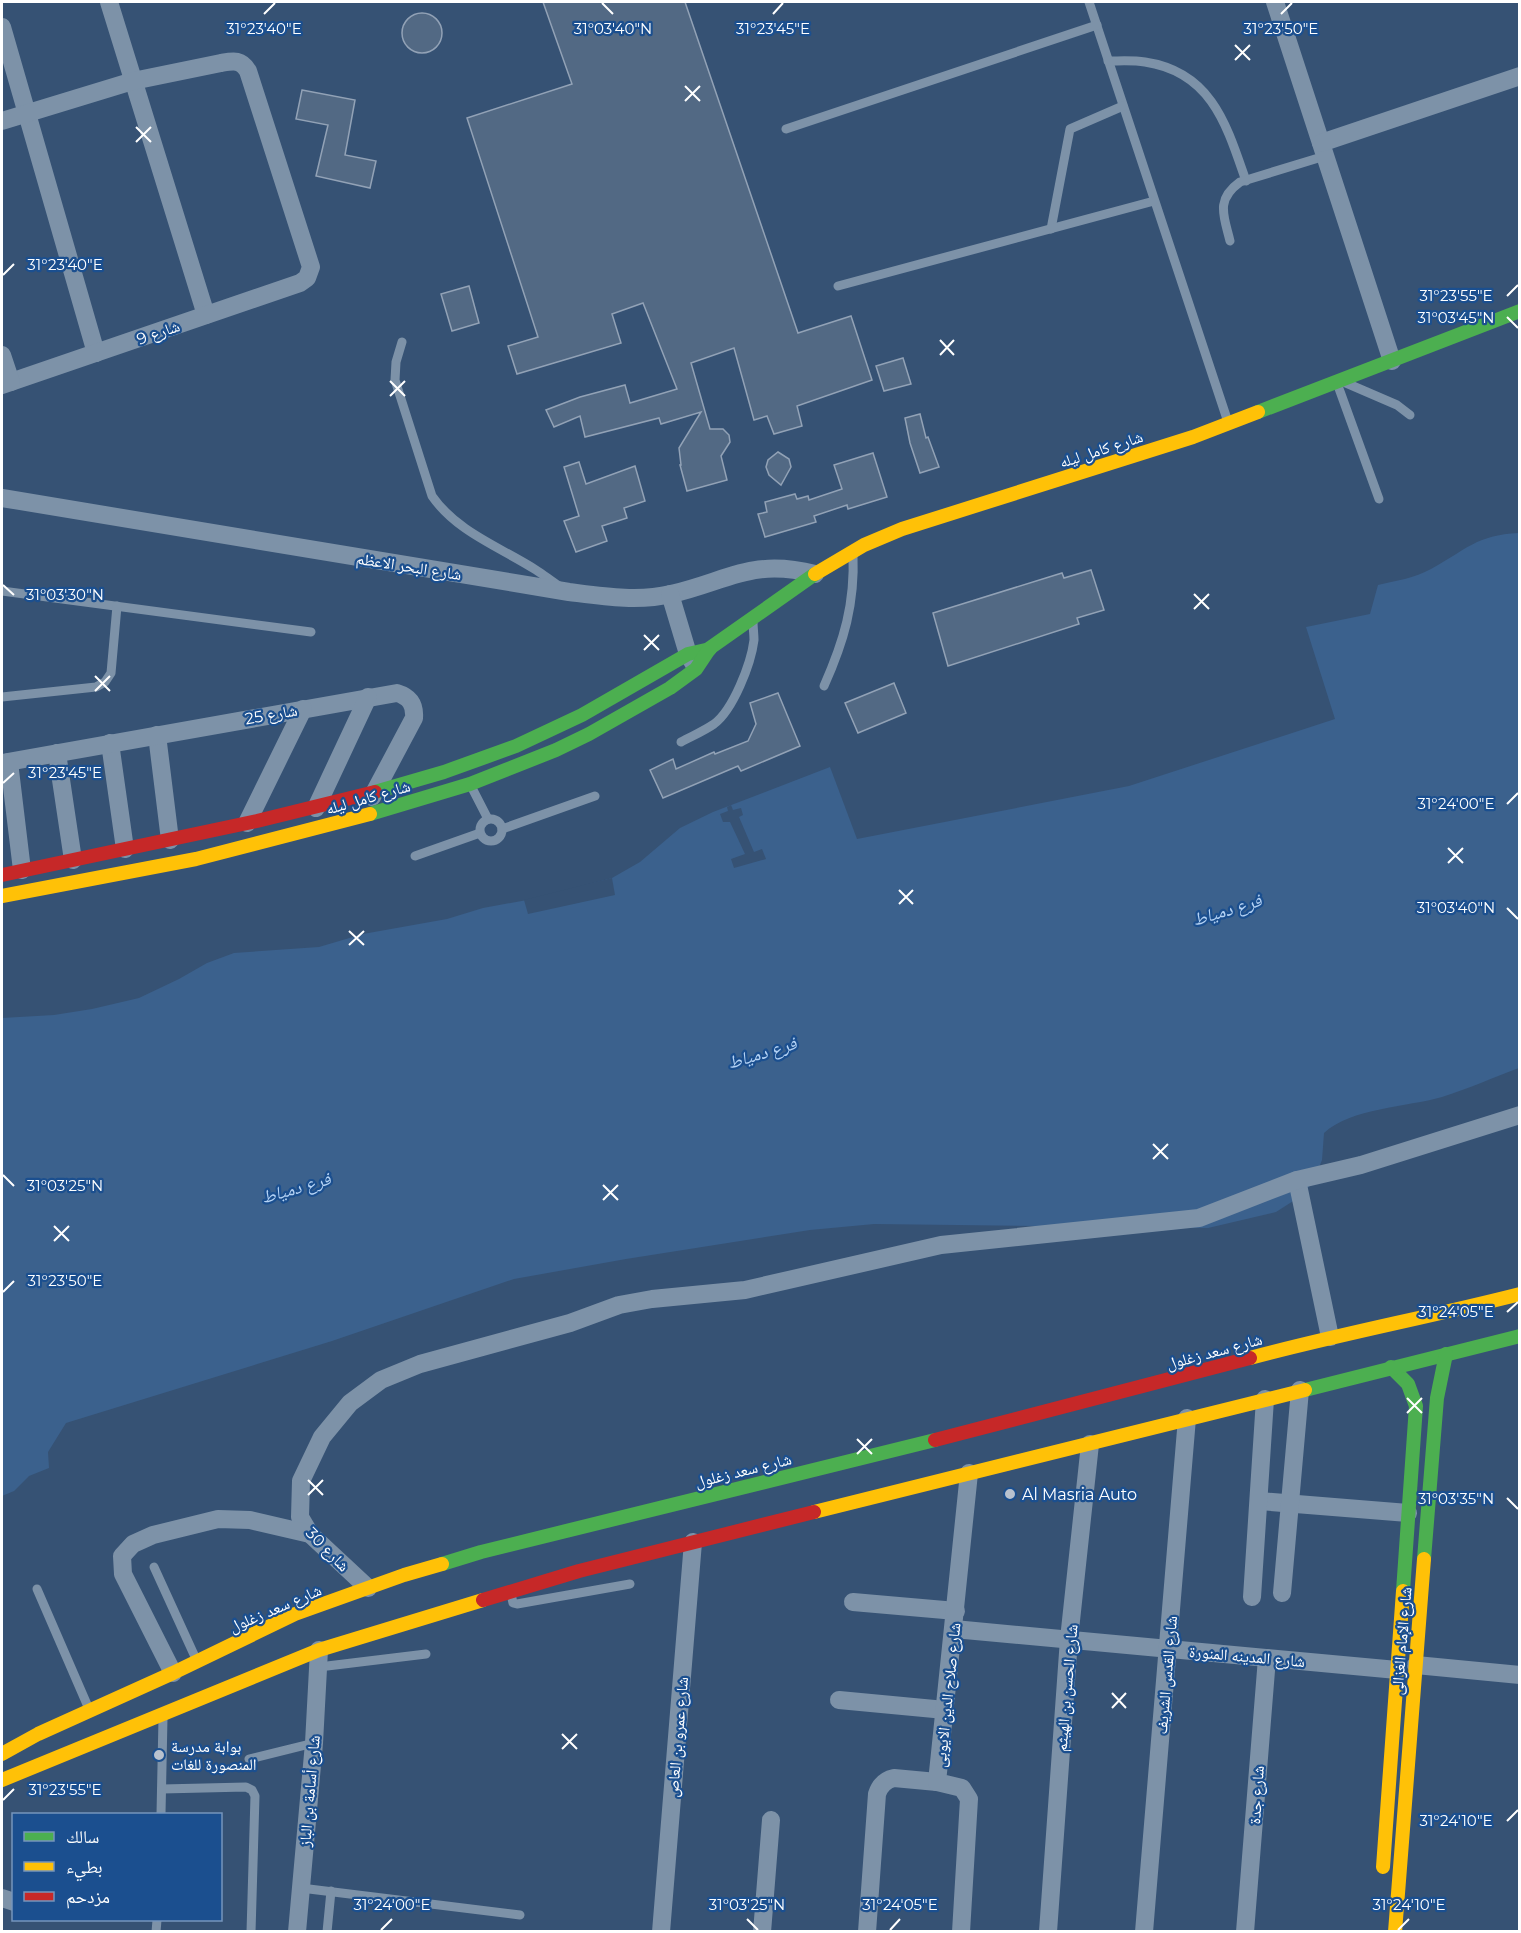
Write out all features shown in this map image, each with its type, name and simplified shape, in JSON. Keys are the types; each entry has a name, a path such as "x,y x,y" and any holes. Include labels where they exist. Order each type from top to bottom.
{"main road":[{"name":"شارع كامل ليله","path":"2,875 316,808 374,793 514,746 564,725 692,661 815,574 853,552 902,530 1229,424 1520,311"},
{"name":"شارع كامل ليله","path":"2,896 196,859 361,817 470,784 556,750 589,734 670,688 692,661"},
{"path":"462,765 470,784"},
{"name":"شارع سعد زغلول","path":"2,1754 38,1734 173,1673 295,1614 482,1552 833,1472 890,1463 1079,1404 1330,1337 1438,1315 1520,1294"},
{"path":"2,1780 163,1716 319,1658 579,1570 1520,1336"},
{"name":"شارع الإمام الغزالى","path":"1395,1932 1437,1398 1446,1354"},
{"name":"شارع الإمام الغزالى","path":"1381,1884 1416,1406 1409,1384 1391,1367"},
{"path":"880,1494 890,1463"},
{"path":"849,1488 864,1498"}],"street":[{"path":"109,2 206,315"},
{"path":"1275,2 1392,361"},
{"path":"2,27 96,353"},
{"name":"شارع 9","path":"6,383 300,283 311,272 310,261 245,66 235,61 133,81"},
{"path":"1323,150 1520,76"},
{"path":"2,121 133,81"},
{"path":"2,355 6,383"},
{"name":"شارع البحر الاعظم","path":"2,498 569,592 631,597 670,594 748,570 770,567 793,568 815,574"},
{"path":"670,594 692,661"},
{"name":"شارع 25","path":"5,763 397,693 409,699 415,711 411,724 361,817"},
{"path":"316,808 368,697"},
{"path":"247,823 303,709"},
{"path":"157,735 170,840"},
{"path":"110,743 125,849"},
{"path":"57,753 73,860"},
{"path":"5,763 8,816 22,870"},
{"name":"شارع 30","path":"368,1588 310,1534 300,1517 300,1481 322,1437 350,1403 381,1380 420,1364 570,1323 618,1305 652,1299 745,1290 941,1245 1199,1218 1297,1180 1361,1165 1520,1115"},
{"path":"1297,1180 1330,1337"},
{"path":"1282,1593 1300,1390"},
{"path":"1252,1598 1265,1399"},
{"name":"شارع القدس الشريف","path":"1144,1932 1187,1418"},
{"name":"شارع الحسن بن الهيثم","path":"1048,1932 1070,1639 1090,1444"},
{"name":"شارع صلاح الدين الايوبى","path":"961,1932 969,1799 962,1788 937,1782 969,1473"},
{"path":"1259,1501 1408,1513"},
{"path":"173,1673 123,1574 122,1556 133,1544 153,1535 218,1519 250,1520 310,1534"},
{"name":"شارع عمرو بن العاص","path":"661,1932 693,1542"},
{"name":"شارع المدينه المنورة","path":"853,1602 1070,1639 1397,1670"},
{"name":"شارع أسامة بن الباز","path":"297,1932 314,1743 319,1658"},
{"name":"شارع جدة","path":"1245,1932 1267,1658"},
{"path":"1416,1665 1520,1675"},
{"path":"838,1700 945,1710"},
{"path":"867,1932 879,1788 888,1779 894,1778 937,1782"},
{"path":"762,1932 771,1820"}],"lane":[{"path":"1089,2 1229,424"},
{"path":"786,129 1097,25"},
{"path":"1108,61 1146,62 1168,68 1183,74 1203,89 1217,107 1227,126 1246,181"},
{"path":"1051,229 1071,129 1123,106"},
{"path":"1230,241 1222,210 1224,200 1234,187 1323,150"},
{"path":"838,286 1154,201"},
{"path":"402,342 396,362 395,380 432,496 454,521 569,592"},
{"path":"1339,382 1397,405 1410,415"},
{"path":"1339,382 1379,499"},
{"path":"824,686 845,633 854,581 853,552"},
{"path":"2,591 311,632"},
{"path":"2,697 101,685 111,673 117,606"},
{"path":"681,742 714,724 725,711 743,679 750,657 754,638 752,618"},
{"path":"470,784 488,819"},
{"path":"502,829 595,796"},
{"path":"488,819 496,820 502,829 501,835 495,841 486,840 480,833 481,825 488,819"},
{"path":"415,856 480,833"},
{"path":"154,1568 196,1661"},
{"path":"511,1592 512,1601 516,1604 630,1584"},
{"path":"37,1589 90,1711"},
{"path":"319,1658 426,1654"},
{"path":"161,1813 163,1716"},
{"path":"249,1759 314,1743"},
{"path":"162,1789 246,1787 252,1790 255,1796 250,1932"},
{"path":"301,1888 520,1915"},
{"path":"327,1932 331,1891"}],"water":[{"name":"فرع دمياط","path":"1519,533 1519,1068 1442,1097 1364,1113 1335,1125 1324,1133 1322,1160 1313,1182 1301,1196 1276,1212 1208,1228 874,1224 810,1230 514,1279 332,1341 66,1423 48,1452 49,1468 29,1476 14,1491 2,1496 2,1018 54,1015 139,998 207,963 234,953 319,947 363,934 447,919 483,908 538,898 612,878 640,862 680,828 713,812 830,767 857,839 1129,786 1335,719 1306,627 1370,614 1378,585 1425,572 1481,540"}],"pier":[{"path":"731,805 733,810 741,808 743,815 739,817 754,852 762,849 766,859 734,868 731,859 745,854 730,822 723,822 720,814 728,811 727,807"},
{"path":"612,878 615,895 528,914 524,900"}],"building":[{"path":"543,2 685,2 798,333 851,316 872,380 797,406 802,426 774,434 767,416 754,420 734,348 691,363 710,429 723,429 729,435 730,442 721,456 727,480 687,491 680,465 679,448 701,412 661,424 659,418 585,437 580,416 554,427 546,410 580,397 625,385 630,403 677,389 643,303 612,314 621,343 517,374 508,346 538,337 467,118 572,84"},
{"path":"422,13 436,19 442,33 436,47 422,53 408,47 402,33 408,19"},
{"path":"302,90 355,100 345,155 376,161 370,188 316,176 328,125 296,119"},
{"path":"469,286 479,323 452,331 441,294"},
{"path":"903,358 911,384 884,391 876,366"},
{"path":"920,414 926,438 928,437 939,467 920,473 905,418"},
{"path":"778,452 789,459 791,467 781,485 769,475 766,467 768,460"},
{"path":"873,453 887,497 848,509 847,505 814,516 816,522 765,537 758,514 767,512 765,502 795,494 797,499 808,496 809,500 842,489 834,465"},
{"path":"579,462 586,484 635,466 645,501 624,508 627,518 602,526 607,541 576,552 564,521 579,516 564,467"},
{"path":"1091,570 1104,610 1077,618 1079,624 948,666 933,613 1062,573 1064,578"},
{"path":"894,683 906,713 858,733 845,703"},
{"path":"778,693 800,746 741,771 738,766 663,798 650,770 673,759 676,769 714,752 715,754 748,741 756,724 750,703"}],"traffic: fast":[{"path":"1258,412 1520,311"},
{"path":"370,814 470,784 556,750 589,734 670,688 696,669 710,648 815,574"},
{"path":"375,792 444,772 516,746 582,715 688,654 710,649"},
{"path":"1305,1390 1520,1336"},
{"path":"1424,1559 1437,1398 1446,1354"},
{"path":"1391,1367 1408,1384 1416,1406 1403,1591"},
{"path":"442,1564 481,1552 935,1440"}],"traffic: slow":[{"path":"815,574 864,545 902,529 1193,437 1258,412"},
{"path":"2,896 196,859 370,814"},
{"path":"1250,1358 1520,1294"},
{"path":"814,1512 1305,1390"},
{"path":"1395,1932 1424,1559"},
{"path":"2,1754 38,1734 173,1673 295,1614 404,1575 442,1564"},
{"path":"1383,1867 1403,1591"},
{"path":"2,1780 319,1650 483,1600"}],"traffic: jam":[{"path":"2,875 257,821 375,792"},
{"path":"935,1440 1250,1358"},
{"path":"483,1600 579,1571 814,1512"}],"place":[{"name":"Al Masria Auto","path":"1010,1494"},
{"name":"بوابة مدرسة المنصورة للغات","path":"159,1755"}]}
